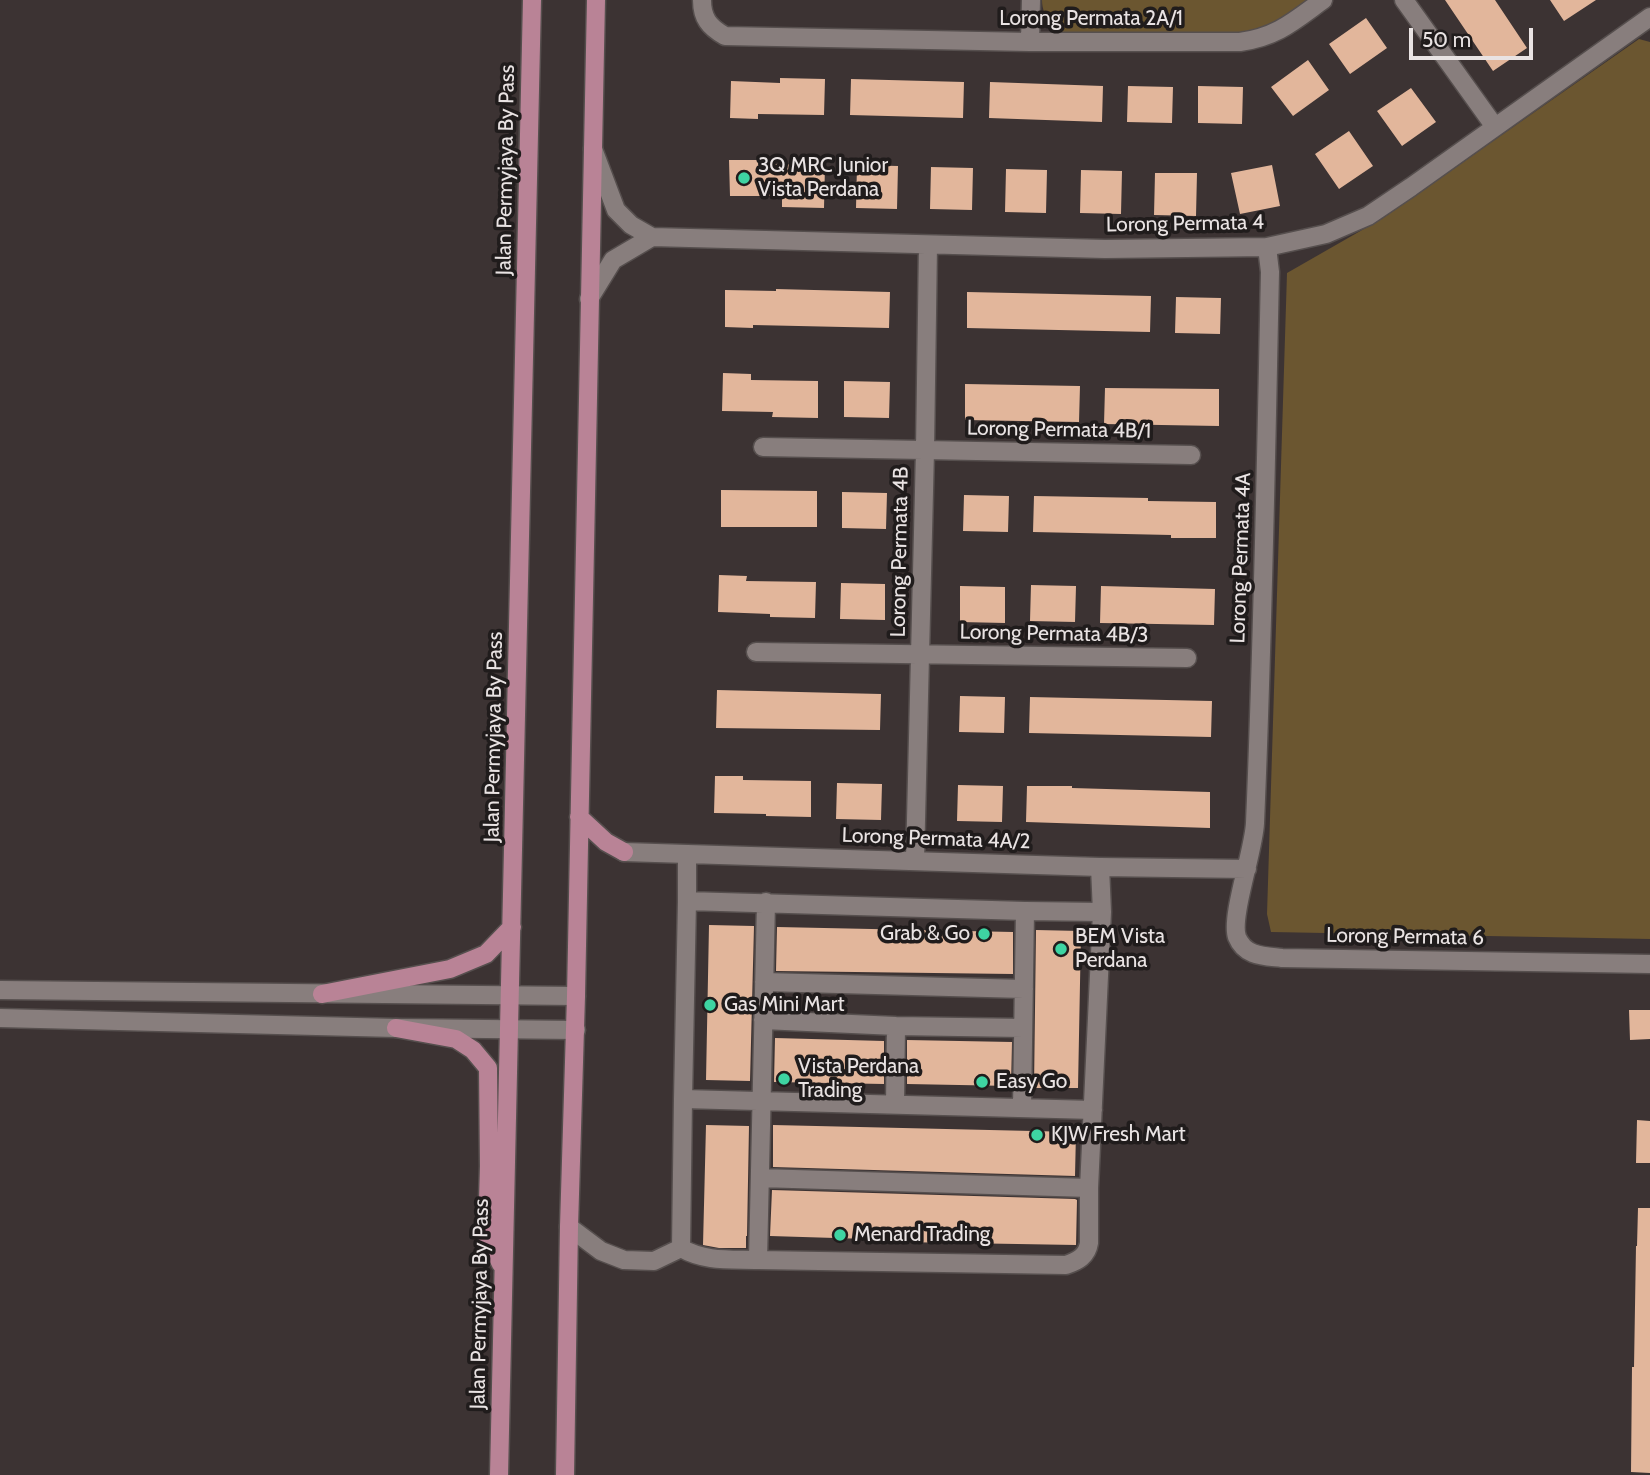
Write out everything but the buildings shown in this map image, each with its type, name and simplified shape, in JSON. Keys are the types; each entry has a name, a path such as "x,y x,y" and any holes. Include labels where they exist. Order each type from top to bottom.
{"main road":[{"name":"Jalan Permyjaya By Pass","path":"499,1475 532,0"},
{"path":"565,1475 596,0"},
{"path":"579,817 606,842 624,852"},
{"path":"322,994 450,969 486,954 512,927"},
{"path":"396,1028 456,1039 473,1050 488,1068 487,1236 503,1268"}],"street":[{"name":"Lorong Permata 2A/1","path":"702,0 702,11 707,23 725,36 1030,42 1240,42 1269,36 1324,0"},
{"path":"1030,42 1031,0"},
{"path":"1404,0 1495,127"},
{"name":"Lorong Permata 4","path":"652,237 1105,249 1267,247 1326,234 1368,216 1650,17"},
{"path":"590,299 613,261 652,237 631,225 616,210 593,149"},
{"name":"Lorong Permata 4B","path":"915,861 928,245"},
{"name":"Lorong Permata 4A","path":"1247,869 1254,836 1259,744 1269,311 1267,247"},
{"name":"Lorong Permata 4B/1","path":"763,447 1191,455"},
{"name":"Lorong Permata 4B/3","path":"756,652 1186,658"},
{"name":"Lorong Permata 4A/2","path":"624,852 1247,869"},
{"path":"681,1248 687,854"},
{"path":"681,1248 695,1256 707,1258 758,1260 1066,1265 1079,1260 1088,1250 1102,912 1100,867"},
{"name":"Lorong Permata 6","path":"1247,869 1236,929 1238,939 1249,952 1257,956 1650,964"},
{"path":"687,901 1102,912"},
{"path":"758,1260 766,902"},
{"path":"1022,1108 1025,911"},
{"path":"764,982 1024,989"},
{"path":"0,990 576,996"},
{"path":"0,1018 576,1030"},
{"path":"763,1020 1023,1028"},
{"path":"895,1104 896,1026"},
{"path":"683,1099 1093,1110"},
{"path":"760,1178 1089,1188"},
{"path":"569,1227 601,1251 624,1260 654,1261 681,1248"}],"shaded area":[{"path":"1042,0 1311,0 1271,27 1223,38 1070,37 1047,18"},
{"path":"1639,39 1650,42 1650,939 1271,932 1267,914 1287,273 1383,218"}],"place":[{"name":"3Q MRC Junior Vista Perdana","path":"744,178"},
{"name":"Grab & Go","path":"984,934"},
{"name":"BEM Vista Perdana","path":"1061,949"},
{"name":"Gas Mini Mart","path":"710,1005"},
{"name":"Vista Perdana Trading","path":"784,1079"},
{"name":"Easy Go","path":"982,1082"},
{"name":"KJW Fresh Mart","path":"1037,1135"},
{"name":"Menard Trading","path":"840,1235"}]}
